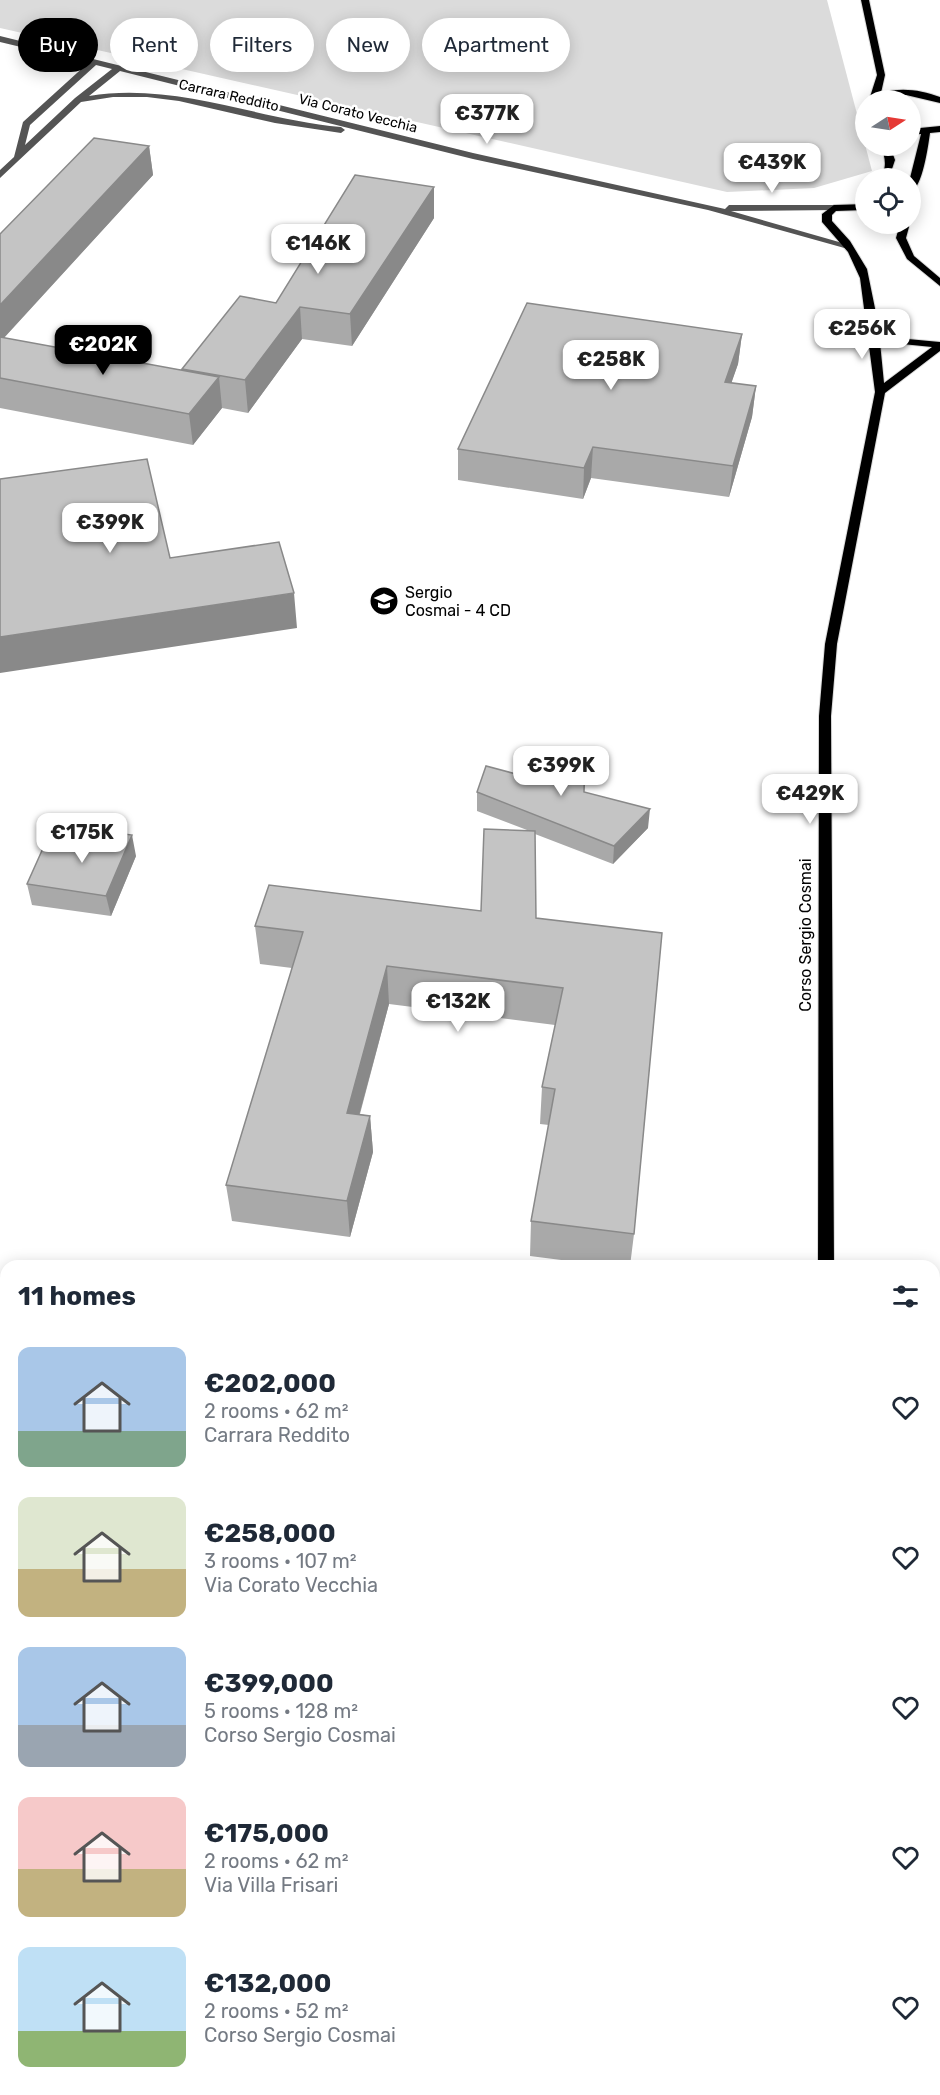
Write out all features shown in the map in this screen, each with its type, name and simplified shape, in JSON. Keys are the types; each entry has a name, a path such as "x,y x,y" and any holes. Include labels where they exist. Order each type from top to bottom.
{"main road":[{"path":"865,0 880,75 876,90"},
{"path":"880,75 906,90"},
{"path":"921,95 939,99"},
{"path":"921,132 940,129"},
{"path":"919,168 926,132"},
{"path":"848,206 855,201"},
{"path":"834,208 855,206"},
{"name":"Corso Sergio Cosmai","path":"826,1260 825,716 831,644 880,392 873,325 867,307 867,287 856,258 827,222 828,214 834,208"},
{"path":"901,234 900,238 910,257 940,283"},
{"path":"873,325 906,342 940,345"},
{"path":"880,392 940,345"}],"street":[{"name":"Via Corato Vecchia","path":"0,39 18,43"},
{"path":"18,158 26,124 83,72"},
{"path":"0,175 78,100 115,72"},
{"name":"Via Corato Vecchia","path":"136,72 473,156 710,208 848,246"},
{"name":"Carrara Reddito","path":"78,100 107,93 171,95 315,129 374,131"},
{"name":"Via Corato Vecchia","path":"710,208 834,208"}],"shaded area":[{"path":"0,0 827,0 855,106 855,156 868,156 871,168 855,168 855,176 814,188 727,192 195,72 198,72 198,18 110,18 110,53 98,50 98,18 18,18 18,32 0,28"}],"building":[{"path":"94,138 149,146 0,305 0,234"},
{"path":"355,175 434,187 350,314 300,307 245,380 182,369 240,296 276,303"},
{"path":"527,303 742,334 725,382 756,386 733,466 593,447 584,468 458,449"},
{"path":"0,337 219,377 189,414 0,378"},
{"path":"147,459 170,558 279,542 294,593 0,637 0,479"},
{"path":"519,756 585,759 584,792 650,809 614,846 477,792 486,766 516,774"},
{"path":"88,829 132,835 106,896 27,884 44,846 79,852"},
{"path":"484,829 535,831 536,918 662,933 634,1234 531,1221 555,1089 542,1087 563,988 387,966 347,1113 370,1116 347,1201 226,1185 303,932 255,926 269,885 481,911"}],"place":[{"name":"Sergio Cosmai - 4 CD","path":"384,601"}]}
